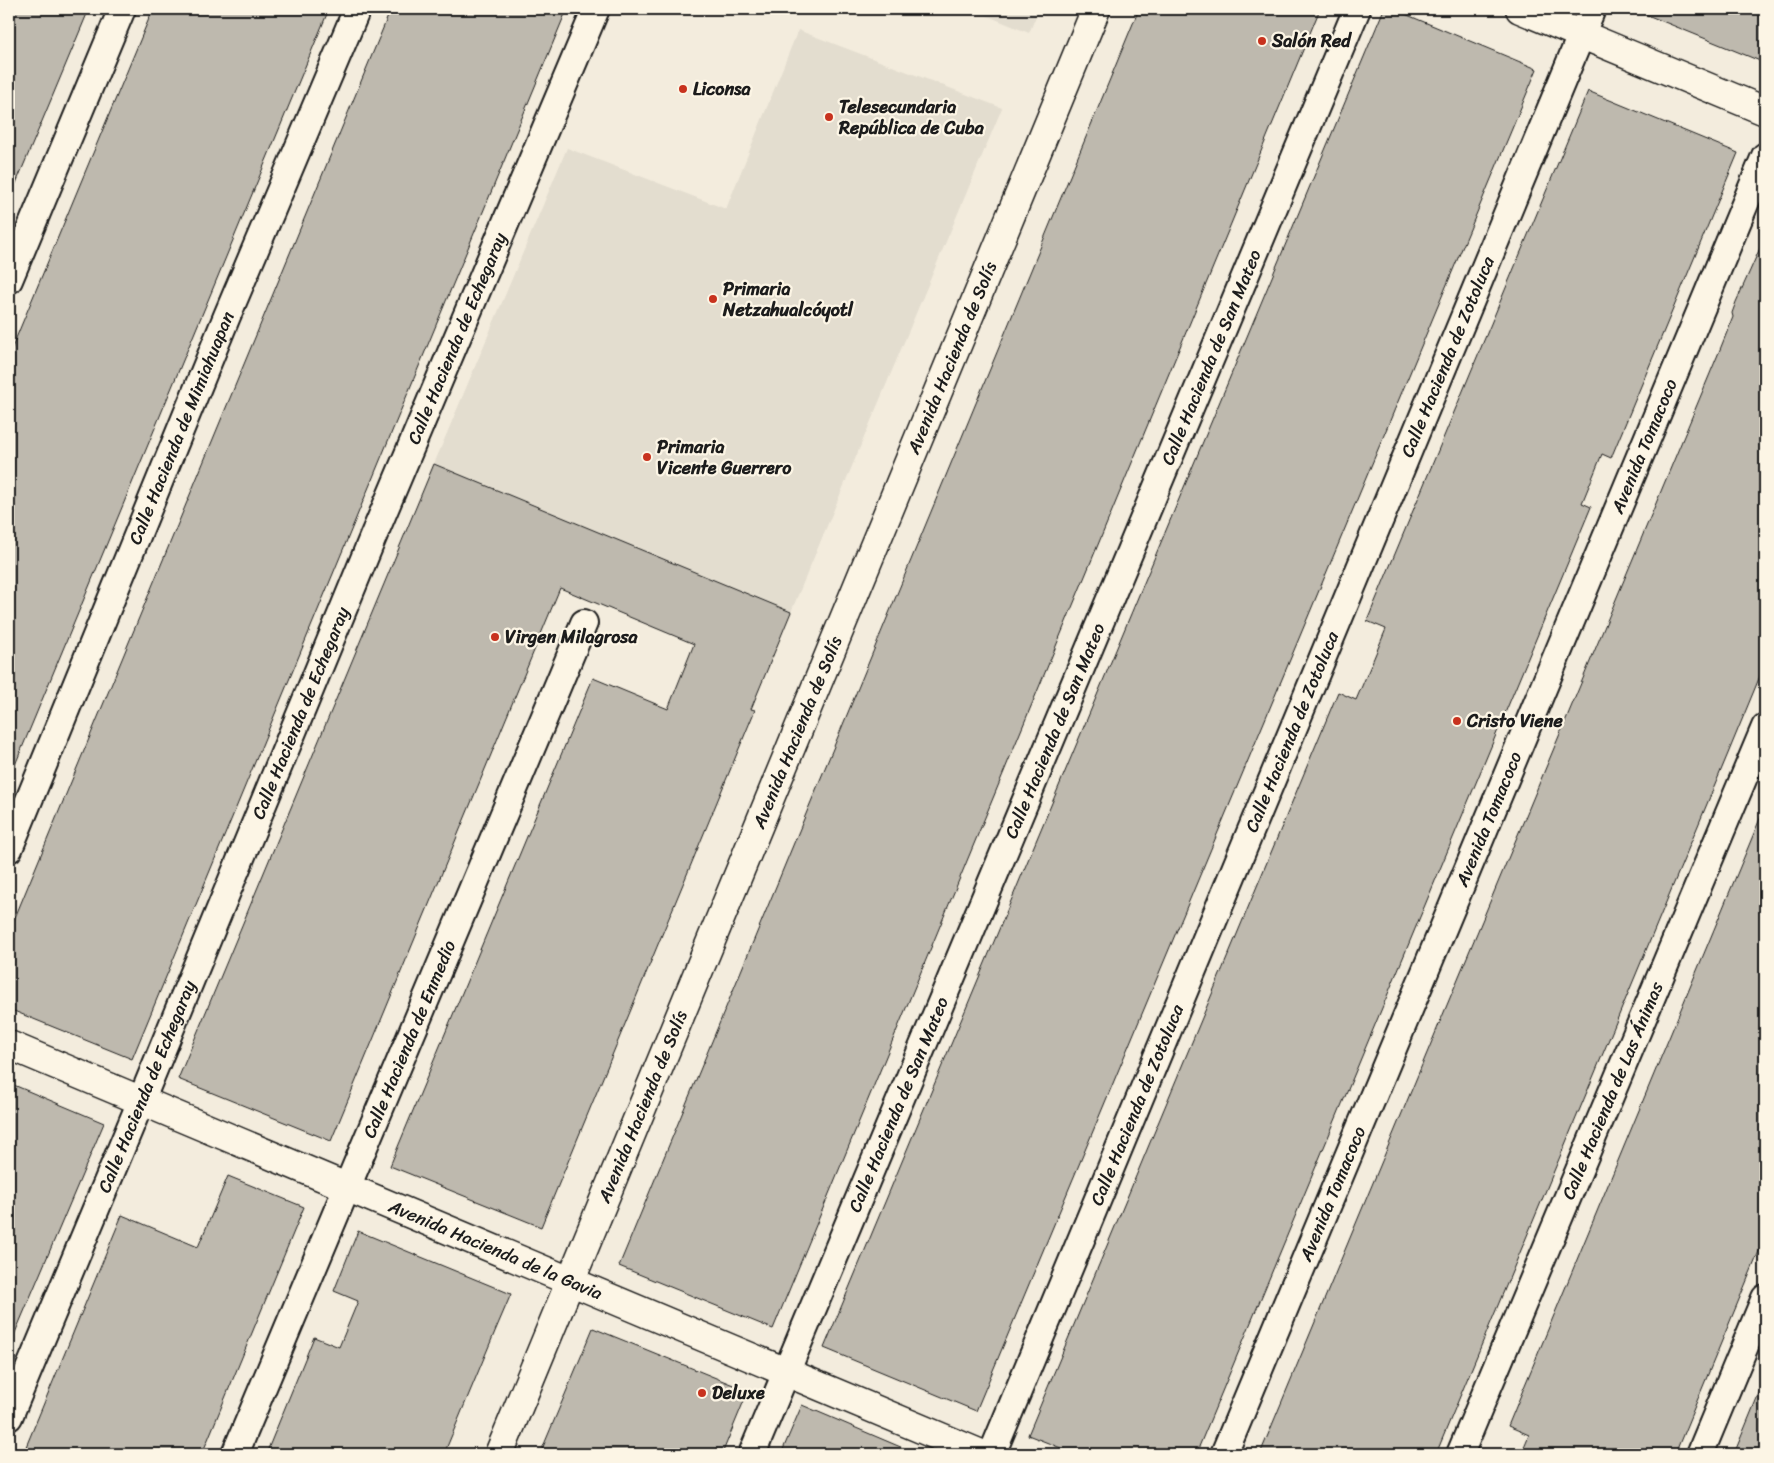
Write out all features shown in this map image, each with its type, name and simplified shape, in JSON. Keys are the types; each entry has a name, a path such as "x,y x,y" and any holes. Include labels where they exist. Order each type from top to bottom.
{"street":[{"path":"9,280 122,9"},
{"name":"Calle Hacienda de Mimiahuapan","path":"9,849 226,316 357,9"},
{"name":"Calle Hacienda de Echegaray","path":"9,1417 373,537 596,9"},
{"name":"Avenida Hacienda de Solís","path":"499,1454 1096,9"},
{"name":"Calle Hacienda de San Mateo","path":"752,1454 1357,9"},
{"path":"1520,9 1765,111"},
{"name":"Calle Hacienda de Zotoluca","path":"992,1454 1592,9"},
{"name":"Avenida Tomacoco","path":"1224,1454 1765,156"},
{"name":"Calle Hacienda de Enmedio","path":"235,1454 584,623"},
{"name":"Calle Hacienda de Las Ánimas","path":"1460,1454 1765,727"},
{"name":"Avenida Hacienda de la Gavia","path":"9,1045 981,1454"},
{"path":"1700,1454 1765,1298"}],"shaded area":[{"path":"971,9 1039,9 1029,33"},
{"path":"798,30 1002,108 791,612 434,464 567,148 726,209"}],"building":[{"path":"9,9 89,9 9,200"},
{"path":"153,9 329,9 10,777 9,355"},
{"path":"391,9 567,9 132,1059 9,1009 9,932"},
{"path":"1139,9 1320,9 773,1329 619,1266"},
{"path":"1384,9 1393,9 1537,69 976,1411 824,1348"},
{"path":"1765,9 1765,63 1635,10"},
{"path":"1588,91 1738,153 1611,458 1602,454 1582,503 1591,507 1196,1454 1076,1454 1028,1435 1338,692 1356,700 1386,629 1367,621"},
{"path":"1765,237 1765,664 1727,756 1436,1454 1260,1454 1719,352 1733,317 1732,313 1736,302"},
{"path":"434,464 791,612 751,709 755,710 541,1227 390,1166 593,678 668,709 694,644 560,588 331,1141 178,1079"},
{"path":"1764,809 1765,1237 1675,1454 1521,1454 1529,1435 1508,1426"},
{"path":"9,1083 104,1123 9,1347"},
{"path":"228,1176 304,1207 202,1454 23,1454 122,1215 198,1247"},
{"path":"358,1231 511,1294 444,1454 266,1454 314,1337 339,1347 358,1301 334,1291"},
{"path":"593,1328 748,1391 722,1454 540,1454"},
{"path":"1764,1381 1765,1454 1734,1454"},
{"path":"802,1405 917,1454 781,1454"}],"place":[{"name":"Salón Red","path":"1262,41"},
{"name":"Liconsa","path":"683,89"},
{"name":"Telesecundaria República de Cuba","path":"829,117"},
{"name":"Primaria Netzahualcóyotl","path":"713,299"},
{"name":"Primaria Vicente Guerrero","path":"647,457"},
{"name":"Virgen Milagrosa","path":"495,637"},
{"name":"Cristo Viene","path":"1457,721"},
{"name":"Deluxe","path":"702,1393"}]}
